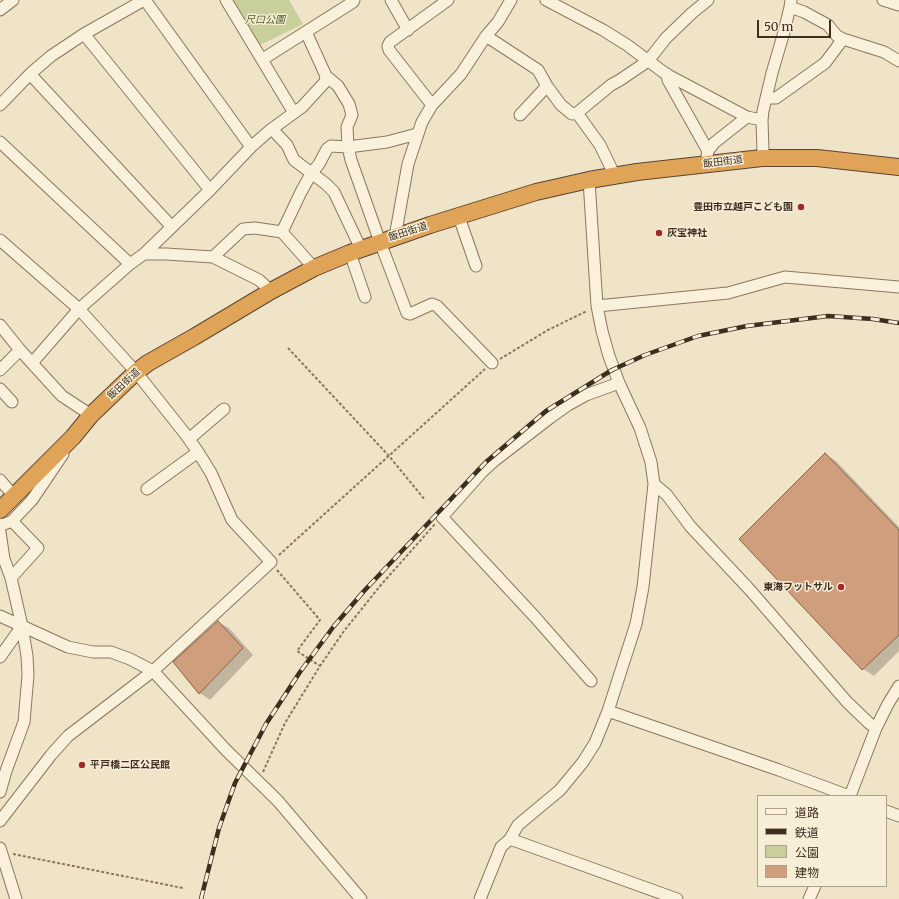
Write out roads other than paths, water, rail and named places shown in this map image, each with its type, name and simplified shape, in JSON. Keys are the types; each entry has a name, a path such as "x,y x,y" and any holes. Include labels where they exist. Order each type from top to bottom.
{"highway":[{"name":"飯田街道","path":"0,510 73,437 91,415 136,372 148,363 271,291 314,268 355,251 536,192 707,157 817,158 899,167"}],"street":[{"path":"0,10 13,0"},
{"path":"0,105 30,74 51,56 84,34 144,0 251,147"},
{"path":"226,0 263,59 294,113"},
{"path":"263,59 354,0"},
{"path":"391,0 408,30"},
{"path":"432,106 389,50 388,46 390,42 448,0"},
{"path":"395,237 408,164 422,122 432,106 461,74 486,36 498,22 511,0"},
{"path":"546,0 603,30 627,45 667,74 746,117 762,120"},
{"path":"486,36 538,70 547,86 561,105 572,114 577,113 611,85 648,61 666,38 708,0"},
{"path":"883,0 899,5"},
{"path":"762,158 762,120 766,98 791,4 828,26 837,36 884,52 899,60"},
{"path":"306,32 326,76 338,86 349,104 352,115 348,127 348,147 351,160 407,313 410,314 432,304 437,306 492,363"},
{"path":"84,34 210,190"},
{"path":"766,98 776,98 825,63 843,39"},
{"path":"30,74 172,227"},
{"path":"667,74 668,80 707,157"},
{"path":"32,363 78,309 130,264 144,254 210,190 251,147 314,95 325,82 326,76"},
{"path":"520,115 547,86"},
{"path":"577,113 600,145 615,176"},
{"path":"707,157 714,143 746,117"},
{"path":"272,129 287,146 294,160 326,184 334,192 355,251 365,297"},
{"path":"282,232 311,174 319,164 327,149 331,146 348,147 387,142 417,134"},
{"path":"0,142 130,264"},
{"path":"480,899 501,848 510,839 518,825 560,790 583,762 595,743 608,711 636,624 643,587 654,484 651,462 640,428 619,384 609,356 598,306 589,180"},
{"path":"459,217 476,266"},
{"path":"212,257 243,229 255,228 282,232 314,268"},
{"path":"0,240 78,309 136,372 198,452 211,473 232,520 271,562 153,671 68,736 51,755 0,821"},
{"path":"144,254 212,257 259,280 271,291"},
{"path":"598,306 697,298 728,293 785,277 899,287"},
{"path":"0,325 20,350 62,396 91,415"},
{"path":"0,370 20,350"},
{"path":"592,681 442,517 482,472 545,421 586,395 619,384"},
{"path":"0,389 12,402"},
{"path":"189,439 224,409"},
{"path":"0,524 2,525 12,521 32,500 73,437"},
{"path":"147,489 198,452"},
{"path":"0,480 14,496"},
{"path":"654,484 666,495 690,526 750,590 847,702 876,728"},
{"path":"11,578 38,548 12,521"},
{"path":"0,532 4,559 11,578 22,626 27,656 28,675 24,722 0,792"},
{"path":"0,616 68,648 93,652 111,652 130,659 153,671 226,750 278,801 361,899"},
{"path":"0,657 22,626"},
{"path":"850,795 876,728 899,686"},
{"path":"608,711 847,795"},
{"path":"887,811 899,816"},
{"path":"510,839 677,899"},
{"path":"0,850 16,899"},
{"path":"809,899 814,887"}],"railway":[{"path":"201,899 219,828 235,783 266,724 300,672 334,626 364,591 486,462 546,411 612,370 645,355 698,336 747,326 828,316 873,319 899,323"}],"place":[{"name":"豊田市立越戸こども園","path":"801,207"},
{"name":"灰宝神社","path":"659,233"},
{"name":"東海フットサル","path":"841,587"},
{"name":"平戸橋二区公民館","path":"82,765"}],"park label":[{"name":"尺口公園","path":"265,20"}]}
